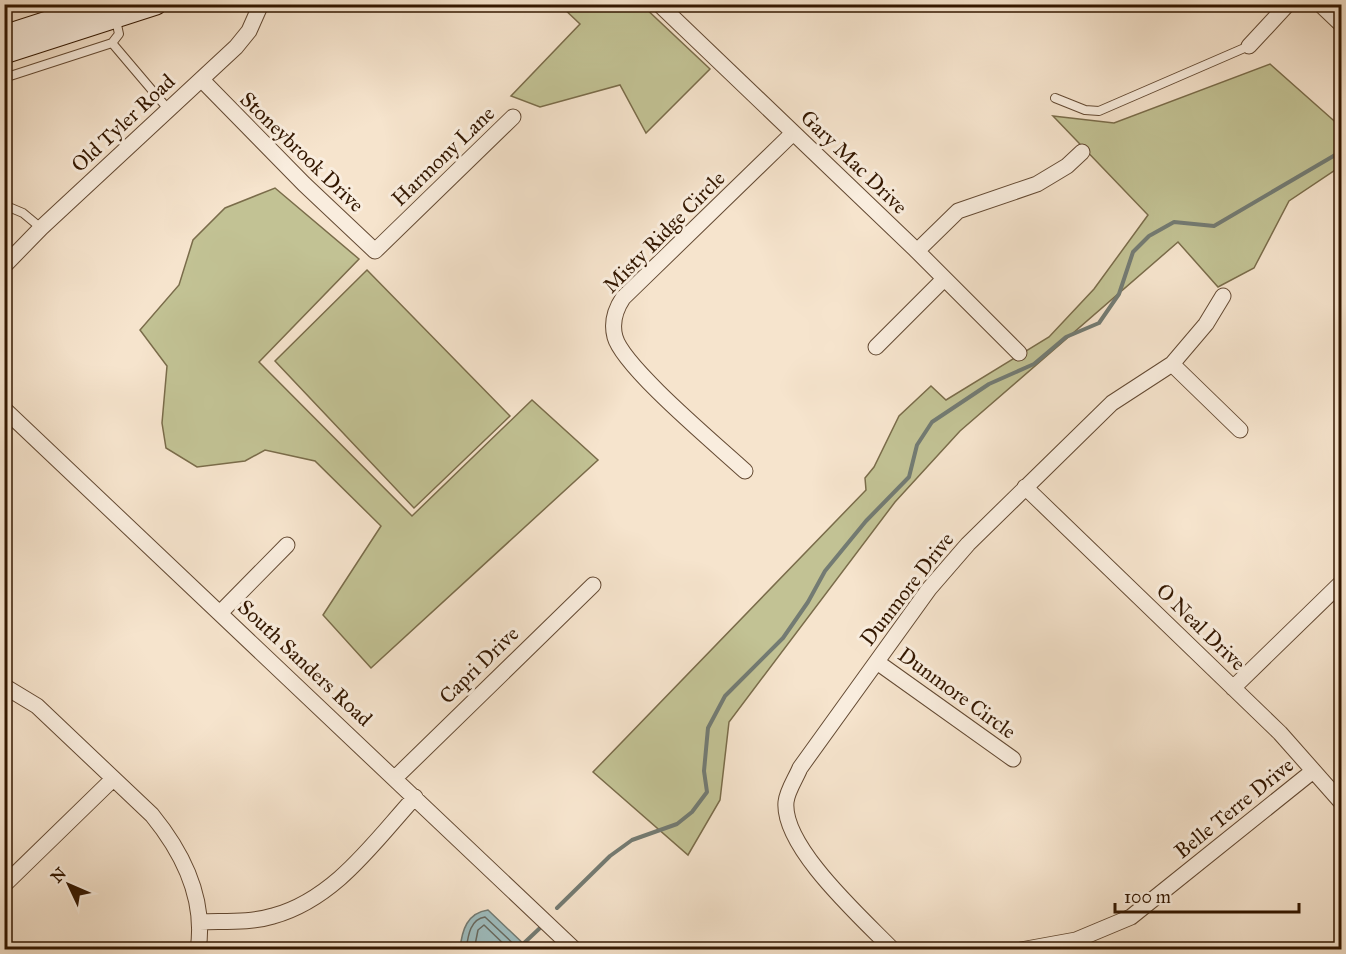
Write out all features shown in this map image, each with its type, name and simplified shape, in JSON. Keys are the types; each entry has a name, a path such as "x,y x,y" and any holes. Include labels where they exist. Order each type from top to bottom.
{"street":[{"path":"4,36 109,11 156,4"},
{"name":"Old Tyler Road","path":"4,266 41,228 202,80 249,31 261,4"},
{"name":"Gary Mac Drive","path":"658,4 917,251 1019,353"},
{"path":"1249,46 1288,4"},
{"path":"1320,4 1341,25"},
{"path":"4,53 109,11"},
{"name":"Stoneybrook Drive","path":"202,80 304,184 375,251"},
{"name":"Harmony Lane","path":"375,251 513,117"},
{"name":"Misty Ridge Circle","path":"746,471 633,366 615,337 615,310 623,297 793,133"},
{"path":"917,251 958,210 1037,184 1067,166 1082,152"},
{"path":"876,347 944,279"},
{"name":"Dunmore Drive","path":"894,950 800,850 789,826 786,801 800,768 935,582 968,544 1112,403 1172,364 1206,324 1223,296"},
{"path":"1172,364 1240,430"},
{"name":"South Sanders Road","path":"4,409 575,950"},
{"name":"O Neal Drive","path":"1025,487 1280,733 1341,803"},
{"path":"220,613 287,545"},
{"path":"1233,688 1341,582"},
{"name":"Capri Drive","path":"395,778 593,585"},
{"name":"Dunmore Circle","path":"877,662 1012,759"},
{"path":"4,686 37,706 152,815 177,848 189,876 200,922 198,950"},
{"name":"Belle Terre Drive","path":"1021,950 1076,940 1131,917 1313,771"},
{"path":"4,885 113,779"},
{"path":"200,922 249,920 273,916 318,896 338,881 415,797"}],"lane":[{"path":"4,78 112,44 119,33 109,11"},
{"path":"112,44 168,109"},
{"path":"1055,98 1085,110 1099,111 1249,46"},
{"path":"4,205 23,213 41,228"}],"green space":[{"path":"560,5 642,5 710,69 646,133 620,85 540,107 511,96 580,24"},
{"path":"1270,64 1341,127 1341,166 1289,201 1254,268 1218,287 1178,242 960,431 895,502 729,722 720,800 688,855 593,772 866,490 865,478 874,467 899,416 931,386 946,400 1049,337 1094,289 1148,215 1053,116 1114,123"},
{"path":"275,188 359,259 259,362 412,516 532,400 598,460 371,668 323,615 381,526 315,461 265,450 245,461 197,467 166,448 162,423 167,366 140,330 179,285 193,240 225,208"},
{"path":"367,270 510,416 414,508 275,361"}],"water":[{"path":"488,910 529,949 460,949 464,929 470,919"}],"waterway":[{"path":"557,908 610,856 632,840 677,824 692,812 707,792 704,771 708,728 725,696 783,638 808,602 825,571 866,521 909,477 917,445 932,422 989,384 1034,364 1066,337 1099,323 1119,294 1133,252 1149,236 1174,222 1214,226 1342,151"},
{"path":"523,944 540,928"}]}
